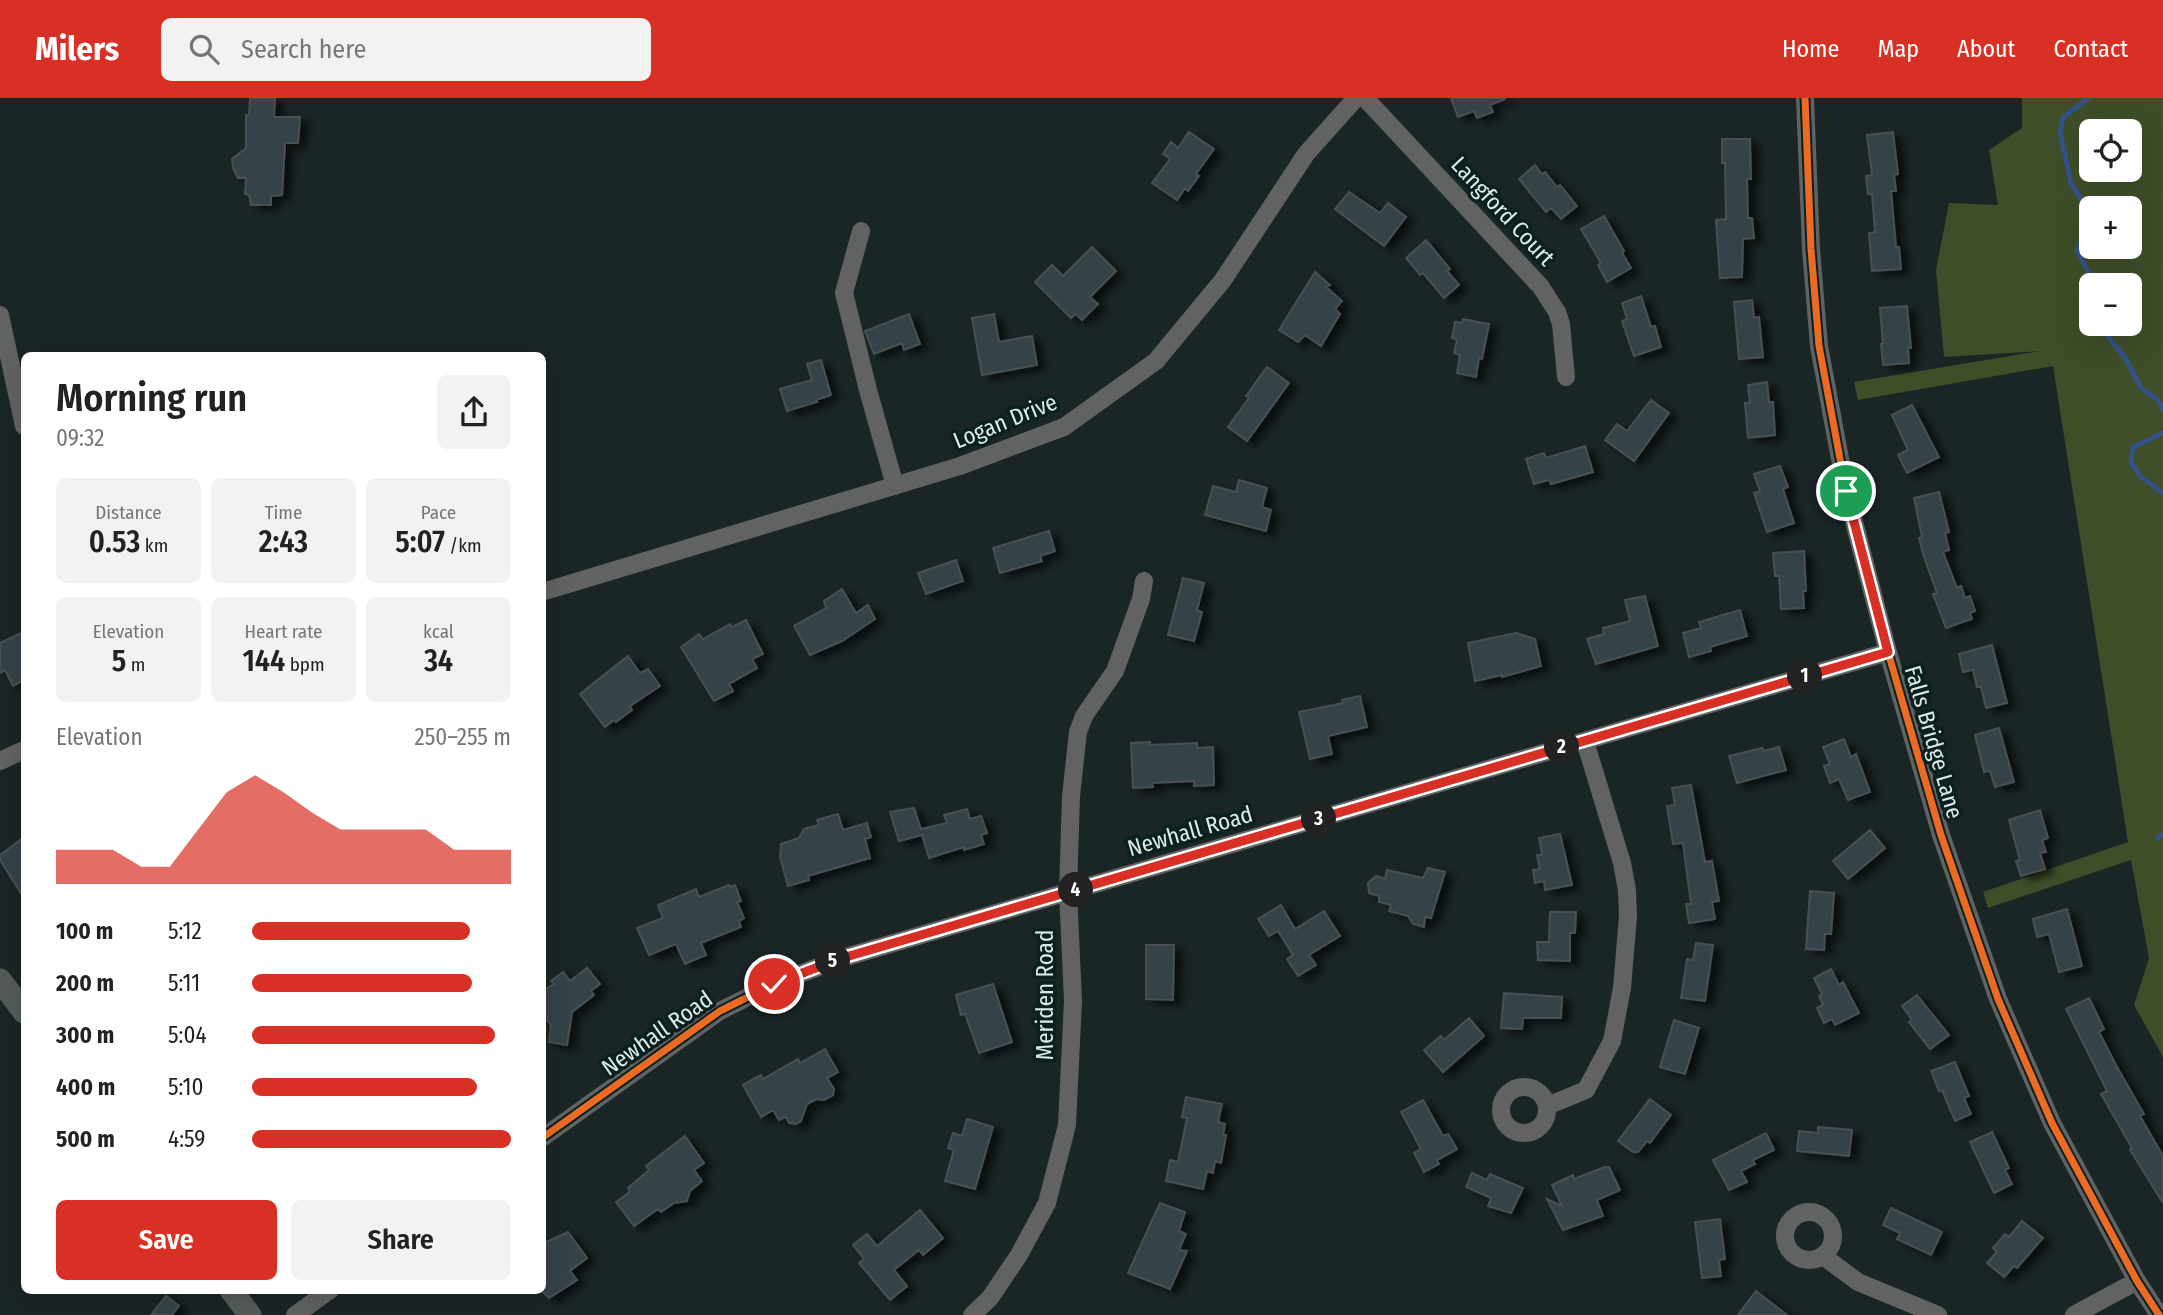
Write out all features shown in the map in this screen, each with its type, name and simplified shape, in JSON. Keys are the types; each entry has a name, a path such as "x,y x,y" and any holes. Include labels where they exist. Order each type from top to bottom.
{"main road":[{"path":"0,980 21,1008"},
{"path":"234,1294 250,1315"}],"street":[{"name":"Logan Drive","path":"546,591 960,466 1063,427 1156,361 1223,279 1306,154 1356,98"},
{"name":"Langford Court","path":"1365,98 1541,287 1557,312 1561,324 1566,377"},
{"name":"Falls Bridge Lane","path":"1805,98 1811,249 1819,346 1846,491 1888,652 1941,835 1998,999 2052,1123 2137,1281 2159,1315"},
{"path":"862,231 844,293 895,486"},
{"path":"0,314 21,412"},
{"name":"Meriden Road","path":"972,1315 990,1298 1019,1255 1047,1202 1067,1125 1073,1001 1068,892 1071,796 1078,732 1084,716 1115,671 1142,599 1144,581"},
{"name":"Newhall Road","path":"546,1135 720,1011 774,984 839,959 1888,652"},
{"path":"1546,1106 1586,1090 1612,1041 1622,988 1628,916 1627,890 1622,863 1585,741"},
{"path":"0,761 21,751"},
{"path":"1823,1256 1858,1282 1938,1315"},
{"path":"2074,1315 2137,1281"},
{"path":"295,1315 324,1294"}],"green space":[{"path":"2022,98 2163,98 2163,1057 2134,1005 2149,958 2131,860 1988,908 1983,892 2128,842 2053,366 1858,400 1854,382 2040,351 1944,357 1936,270 1949,203 1998,205 1989,150 2022,128"}],"building":[{"path":"250,98 275,98 274,117 300,117 298,143 285,143 282,195 271,196 271,205 251,205 249,195 245,194 246,178 238,178 233,168 232,159 246,148 246,115 249,115"},
{"path":"1451,98 1505,99 1490,105 1493,112 1477,118 1474,111 1458,117"},
{"path":"1189,132 1214,149 1196,174 1199,176 1188,191 1185,188 1177,200 1152,183 1170,159 1163,154 1171,142 1178,148"},
{"path":"1893,132 1898,174 1894,175 1896,191 1891,191 1896,247 1899,247 1901,269 1872,271 1869,233 1875,232 1872,194 1868,194 1866,176 1872,175 1867,135"},
{"path":"1722,139 1750,139 1748,218 1752,218 1754,238 1743,239 1742,277 1720,278 1716,220 1726,219"},
{"path":"1535,165 1542,174 1545,172 1557,187 1560,185 1577,206 1561,219 1551,208 1546,212 1519,179"},
{"path":"1349,192 1380,213 1388,203 1406,217 1384,246 1335,209"},
{"path":"1604,216 1631,268 1607,282 1598,265 1601,263 1581,229"},
{"path":"1426,240 1450,269 1447,271 1459,285 1444,298 1406,258"},
{"path":"1092,247 1116,271 1090,297 1098,304 1082,320 1075,314 1071,318 1035,282 1052,265 1063,276"},
{"path":"1315,272 1330,285 1326,287 1342,301 1335,309 1340,314 1321,346 1305,335 1298,342 1279,330"},
{"path":"1641,296 1661,347 1634,356 1622,321 1627,319 1622,303"},
{"path":"1752,300 1754,318 1759,317 1763,357 1739,359 1734,302"},
{"path":"1907,306 1911,348 1908,348 1909,363 1883,365 1880,308"},
{"path":"909,314 920,344 904,350 902,343 874,354 865,331"},
{"path":"994,314 999,342 1032,336 1037,365 982,375 972,318"},
{"path":"1463,319 1489,324 1476,377 1457,373 1460,355 1454,353 1457,340 1452,338 1455,322 1462,323"},
{"path":"821,360 831,395 787,411 780,389 812,380 807,364"},
{"path":"1267,367 1289,383 1247,441 1228,427"},
{"path":"1767,382 1769,402 1773,402 1775,435 1748,438 1745,403 1750,403 1748,385"},
{"path":"1651,400 1669,413 1634,461 1605,440 1617,424 1627,431"},
{"path":"1912,405 1939,457 1907,473 1898,455 1908,450 1892,415"},
{"path":"1585,446 1593,472 1551,484 1549,480 1534,484 1526,459 1544,453 1546,458"},
{"path":"1780,466 1788,487 1783,489 1794,523 1767,532 1754,493 1760,491 1754,474"},
{"path":"1239,480 1267,488 1262,507 1271,510 1266,531 1205,515 1213,486 1236,492"},
{"path":"1939,492 1949,532 1945,533 1949,550 1943,552 1957,588 1961,586 1965,598 1970,596 1975,611 1970,613 1972,619 1946,628 1933,594 1937,593 1919,538 1922,537 1914,498"},
{"path":"1049,531 1055,551 1040,556 1042,561 1000,573 993,548"},
{"path":"1804,551 1804,608 1781,609 1779,576 1775,576 1773,553"},
{"path":"956,560 963,581 926,594 918,573"},
{"path":"1183,578 1204,583 1197,610 1202,612 1194,641 1168,635"},
{"path":"842,589 856,613 868,605 875,619 842,641 810,655 794,626 826,608 824,601"},
{"path":"1645,596 1658,646 1596,664 1587,639 1604,634 1603,628 1630,621 1625,600"},
{"path":"1740,610 1747,636 1710,647 1711,651 1689,657 1683,633 1701,628 1699,622"},
{"path":"746,620 763,654 752,659 757,668 729,684 733,691 714,701 681,647 699,634 703,639 730,624 732,627"},
{"path":"21,633 21,682 13,686 5,670 0,673 0,643"},
{"path":"1516,633 1535,639 1541,666 1475,681 1468,643"},
{"path":"1992,645 2007,703 1986,708 1973,670 1963,672 1959,654"},
{"path":"628,656 640,673 648,669 660,686 630,706 632,710 616,722 614,720 605,727 580,694"},
{"path":"1360,696 1367,727 1328,736 1332,754 1310,759 1299,712 1343,703 1342,700"},
{"path":"1999,728 2014,782 1995,787 1990,771 1984,772 1975,735"},
{"path":"1844,739 1851,757 1856,754 1870,792 1848,800 1839,779 1830,783 1824,766 1830,764 1823,747"},
{"path":"1150,742 1150,745 1197,743 1197,748 1213,747 1214,785 1194,786 1194,781 1152,783 1153,787 1133,788 1131,743"},
{"path":"1779,747 1786,770 1737,783 1729,756"},
{"path":"1691,785 1705,862 1712,861 1719,901 1712,902 1715,919 1689,923 1686,904 1691,904 1683,843 1673,844 1667,806 1675,805 1672,788"},
{"path":"914,808 921,829 947,823 944,815 967,809 970,819 981,816 987,833 981,835 984,844 929,858 922,835 899,841 890,812"},
{"path":"2040,810 2048,838 2042,840 2046,852 2040,853 2045,869 2021,876 2016,861 2020,860 2009,820"},
{"path":"838,814 843,830 867,823 871,837 865,839 870,858 808,876 809,880 788,886 780,857 781,844 799,838 804,829 819,825 817,820"},
{"path":"1870,830 1885,848 1848,879 1833,861"},
{"path":"1560,834 1572,885 1545,890 1544,881 1535,883 1533,870 1540,869 1537,855 1542,855 1539,838"},
{"path":"21,839 21,893 0,860 0,855"},
{"path":"1428,868 1445,872 1431,918 1425,917 1424,927 1413,924 1408,916 1389,911 1391,905 1379,902 1379,896 1369,893 1368,883 1376,876 1385,879 1387,870 1423,878"},
{"path":"735,885 741,901 737,902 744,918 739,921 741,927 701,943 706,955 685,964 676,944 649,955 637,928 663,918 658,905 696,889 699,897"},
{"path":"1810,891 1834,893 1831,934 1825,934 1824,950 1806,949"},
{"path":"1281,905 1295,929 1324,911 1340,936 1309,955 1316,965 1298,976 1287,959 1293,955 1278,931 1269,936 1258,919"},
{"path":"2067,909 2082,966 2059,972 2049,934 2037,937 2033,919"},
{"path":"1550,912 1576,912 1575,933 1570,933 1570,961 1538,960 1537,942 1549,942"},
{"path":"1696,943 1713,945 1705,1001 1681,998 1687,959 1693,960"},
{"path":"1146,945 1174,945 1173,1000 1146,999"},
{"path":"587,968 600,984 591,991 594,995 572,1012 567,1045 549,1042 551,1025 546,1019 546,989 554,984 551,981 563,972 570,981"},
{"path":"1831,969 1839,985 1843,982 1859,1013 1835,1025 1832,1019 1824,1023 1817,1008 1823,1005 1819,996 1822,994 1814,978"},
{"path":"993,984 1012,1042 979,1053 965,1014 961,1015 956,995"},
{"path":"1504,993 1562,997 1561,1018 1523,1018 1522,1029 1501,1028"},
{"path":"1917,995 1949,1035 1930,1049 1909,1022 1912,1020 1902,1006"},
{"path":"2089,998 2104,1029 2099,1032 2144,1114 2140,1116 2163,1156 2163,1203 2130,1150 2132,1148 2101,1094 2107,1091 2066,1009"},
{"path":"1469,1018 1484,1036 1443,1072 1424,1050 1441,1036 1444,1040"},
{"path":"1674,1020 1699,1028 1685,1074 1660,1067"},
{"path":"825,1049 838,1072 827,1078 834,1089 833,1095 807,1104 801,1121 796,1124 789,1123 786,1117 779,1120 773,1110 761,1117 743,1085 761,1075 763,1079 798,1059 800,1063"},
{"path":"1955,1062 1969,1096 1964,1098 1971,1114 1955,1121 1931,1071"},
{"path":"1186,1097 1222,1104 1218,1122 1225,1124 1223,1135 1226,1135 1221,1163 1215,1161 1213,1173 1207,1171 1203,1189 1166,1181 1170,1160 1178,1162 1187,1118 1182,1117"},
{"path":"1650,1099 1671,1115 1650,1143 1647,1141 1638,1152 1633,1152 1618,1141"},
{"path":"1423,1100 1443,1136 1448,1134 1457,1149 1437,1160 1439,1164 1424,1172 1414,1153 1421,1149 1401,1112"},
{"path":"967,1119 993,1127 975,1189 945,1181 954,1150 948,1148 953,1133 962,1136"},
{"path":"1818,1127 1852,1130 1849,1156 1797,1151 1799,1131 1818,1133"},
{"path":"1992,1132 2009,1168 2005,1170 2012,1184 1994,1193 1970,1142"},
{"path":"1766,1133 1774,1150 1753,1160 1755,1164 1741,1171 1747,1182 1729,1190 1713,1160"},
{"path":"685,1136 704,1163 694,1170 702,1181 690,1191 687,1201 674,1203 661,1212 658,1209 634,1226 616,1202 630,1192 628,1188 649,1170 646,1166"},
{"path":"1609,1167 1620,1190 1597,1200 1603,1216 1563,1230 1547,1199 1562,1206 1552,1185 1573,1175 1574,1179"},
{"path":"1472,1173 1487,1180 1490,1174 1523,1188 1511,1213 1488,1206 1491,1198 1466,1187"},
{"path":"1160,1203 1185,1212 1179,1231 1186,1234 1179,1250 1187,1251 1170,1289 1128,1273"},
{"path":"1891,1208 1942,1232 1931,1255 1897,1239 1900,1233 1883,1225"},
{"path":"920,1210 943,1238 923,1255 919,1250 894,1270 907,1286 890,1300 859,1263 864,1259 853,1245 867,1234 877,1246"},
{"path":"1720,1219 1725,1259 1719,1260 1721,1276 1702,1278 1695,1222"},
{"path":"2022,1221 2043,1238 2017,1268 2014,1266 2004,1277 1987,1263 1997,1252 1993,1248 2005,1234 2009,1237"},
{"path":"568,1232 587,1258 570,1271 577,1280 549,1298 545,1294 546,1242"},
{"path":"1756,1291 1787,1315 1738,1315"},
{"path":"166,1296 179,1306 172,1315 151,1315"}],"waterway":[{"path":"2079,196 2071,184 2060,132 2063,118 2088,98"},
{"path":"2079,246 2079,255"},
{"path":"2081,259 2089,273"},
{"path":"2108,336 2125,358 2141,388 2159,401 2163,410"},
{"path":"2163,433 2133,447 2131,463 2141,477 2163,493"},
{"path":"2158,838 2163,834"}],"cycle path":[{"path":"1805,98 1811,249 1819,346 1846,491 1888,652 1941,835 1998,999 2052,1123 2137,1281 2159,1315"},
{"path":"546,1135 720,1011 774,984 839,959 1888,652"}],"route":[{"path":"774,984 839,959 1888,652 1846,491"}]}
